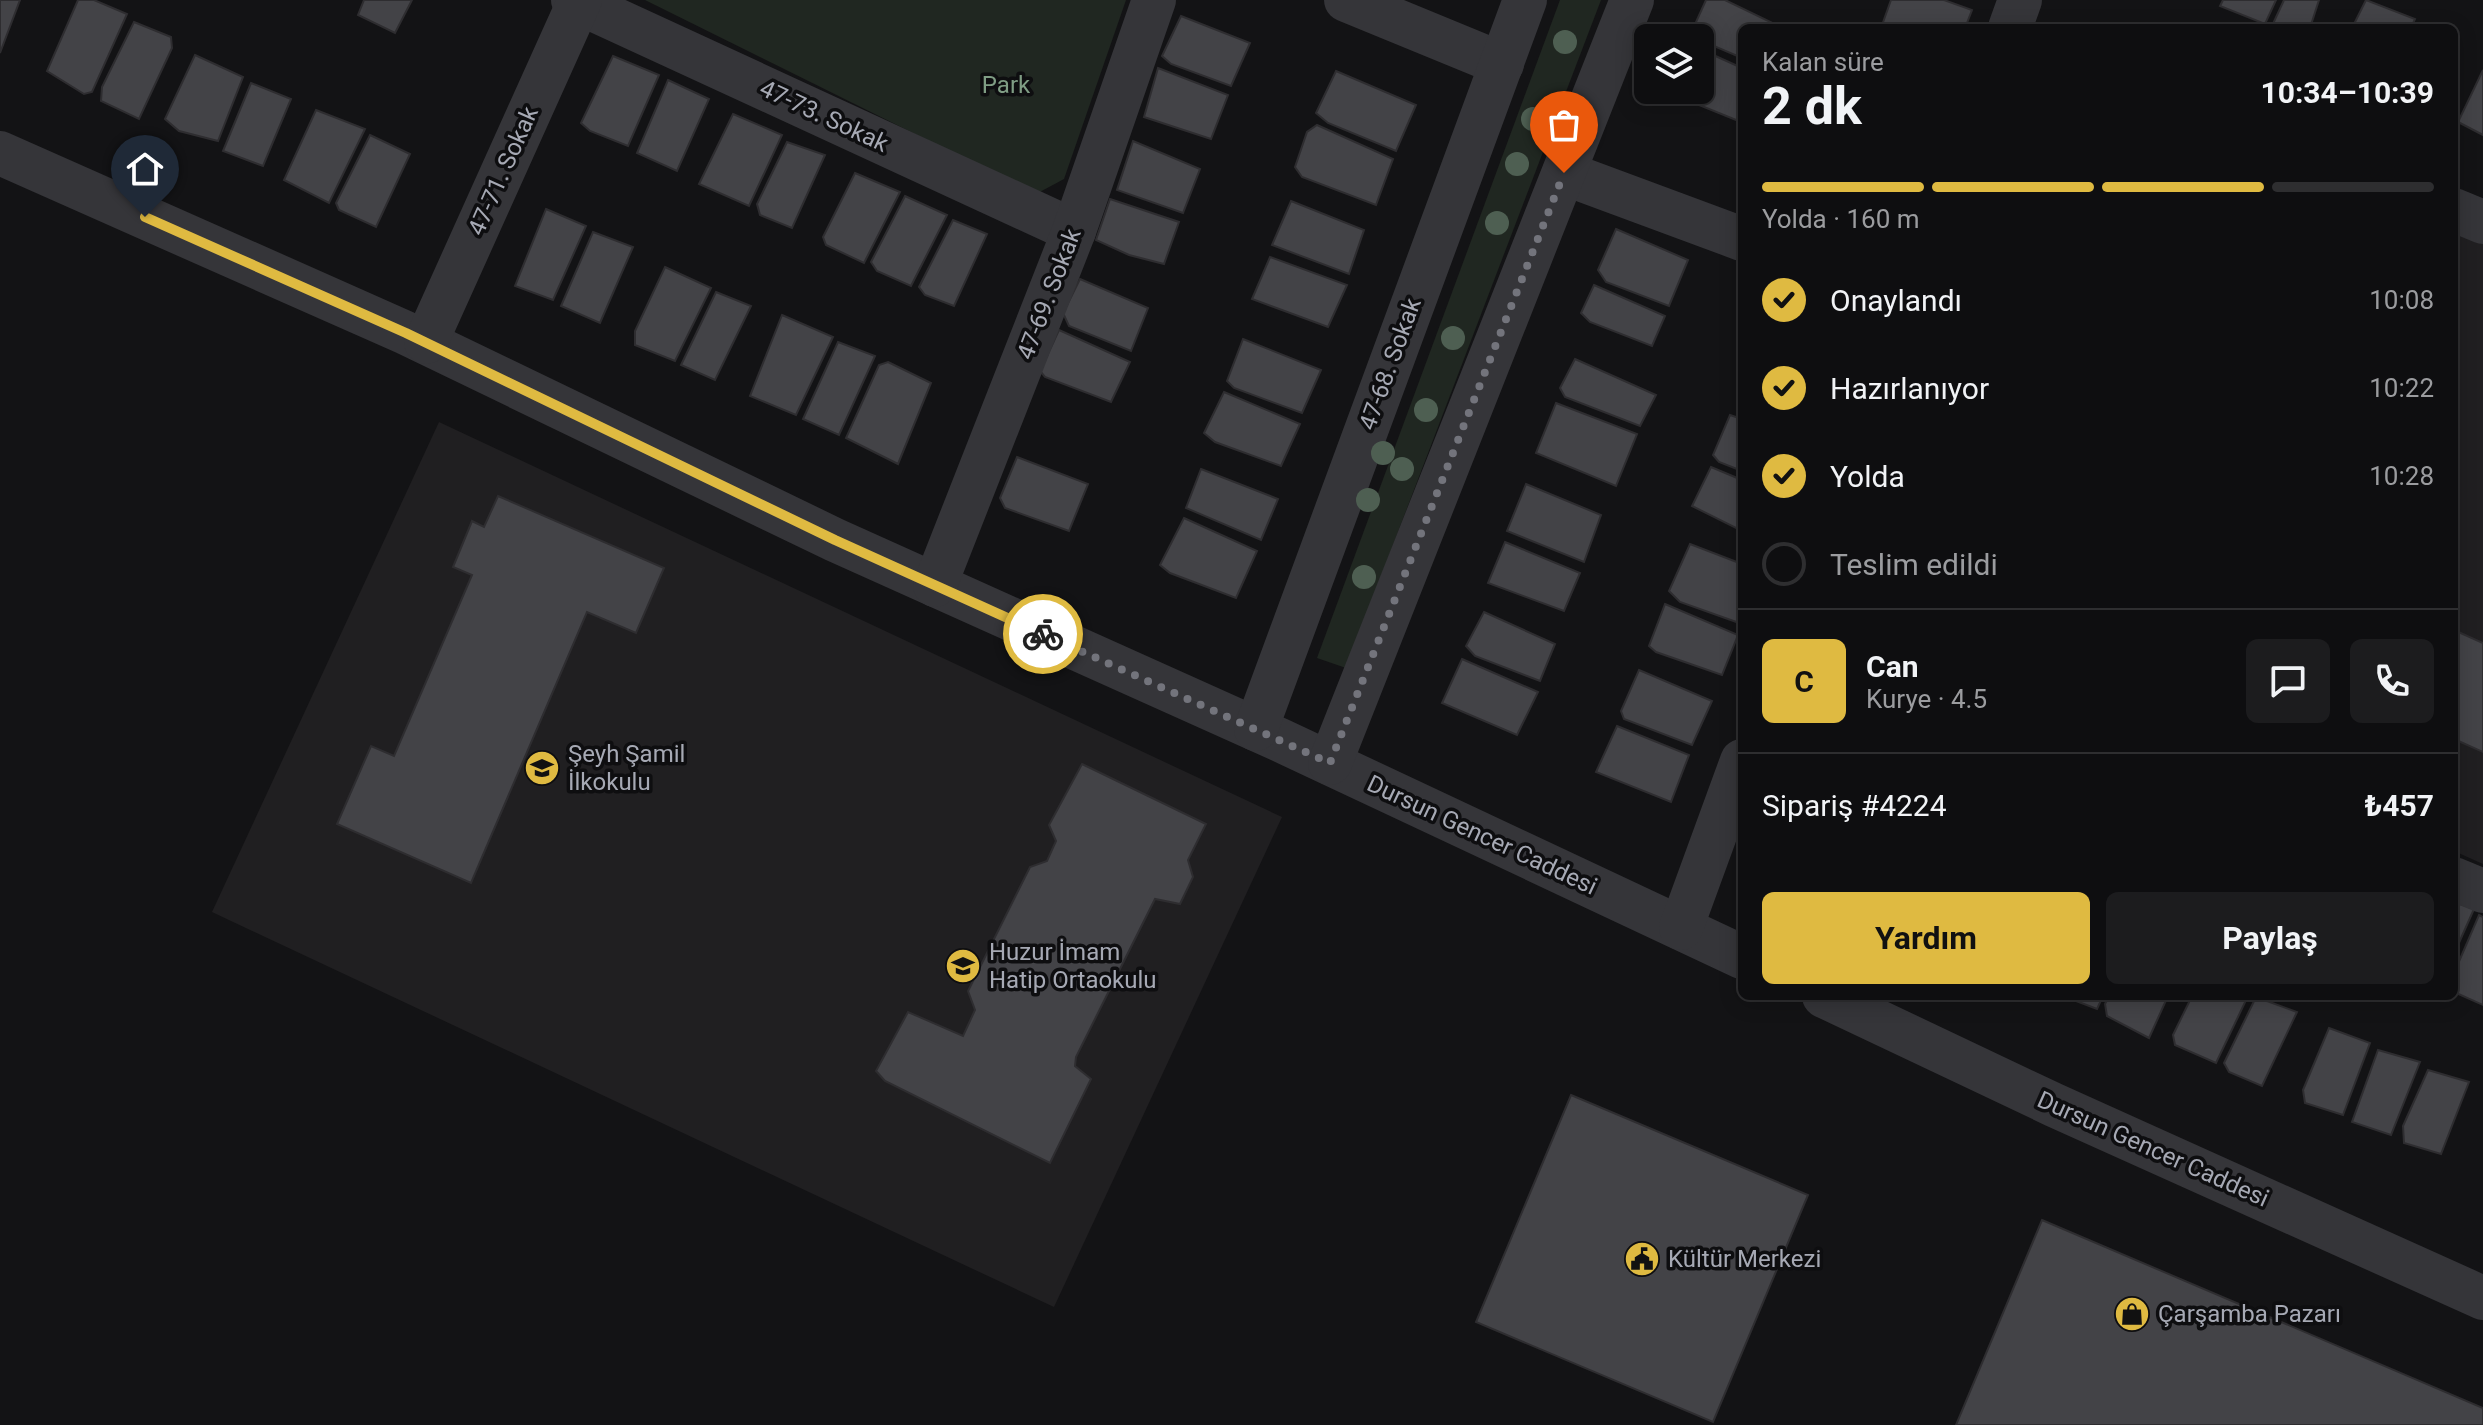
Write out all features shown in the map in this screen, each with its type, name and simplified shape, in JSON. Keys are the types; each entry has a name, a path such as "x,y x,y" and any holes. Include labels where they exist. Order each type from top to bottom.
{"street":[{"name":"47-69. Sokak","path":"935,585 1074,231 1154,0"},
{"path":"1346,0 1502,64"},
{"name":"47-68. Sokak","path":"1256,729 1525,0"},
{"path":"1330,763 1632,0"},
{"path":"2011,24 2020,0"},
{"name":"47-73. Sokak","path":"577,1 1074,231"},
{"name":"47-71. Sokak","path":"426,342 577,1"},
{"name":"Dursun Gencer Caddesi","path":"0,153 426,342 935,585 1330,763 1738,955"},
{"path":"1564,173 1738,238"},
{"path":"2458,212 2483,222"},
{"path":"1681,928 1738,772"},
{"path":"2458,881 2483,891"},
{"name":"Dursun Gencer Caddesi","path":"1832,1000 2054,1105 2483,1298"}],"shaded area":[{"path":"2458,226 2483,237 2483,864 2458,853"},
{"path":"439,422 1282,817 1054,1307 212,912"}],"green space":[{"name":"Park","path":"645,0 1126,0 1064,179 1036,194"},
{"path":"1560,0 1601,0 1346,668 1317,658"}],"building":[{"path":"0,0 20,0 0,53"},
{"path":"78,0 94,0 127,14 92,92 84,94 47,71"},
{"path":"364,0 412,0 395,33 358,15"},
{"path":"1706,0 1725,0 1775,24 1738,24 1738,56 1714,46 1714,24 1695,24"},
{"path":"1891,0 1944,0 1972,10 1967,24 1882,24"},
{"path":"2223,0 2276,0 2265,24 2220,6"},
{"path":"2284,0 2319,0 2311,24 2273,24"},
{"path":"2366,0 2415,19 2413,24 2354,24"},
{"path":"1181,16 1250,43 1231,86 1171,64 1162,56"},
{"path":"134,22 171,37 172,48 139,119 101,101 102,87"},
{"path":"195,55 243,77 218,141 179,131 165,119"},
{"path":"1714,55 1738,66 1738,121 1697,104 1714,104"},
{"path":"613,56 659,75 628,146 590,131 581,123"},
{"path":"1158,68 1228,95 1211,139 1144,117"},
{"path":"2483,70 2483,135 2458,122"},
{"path":"1336,71 1416,105 1396,151 1328,123 1316,113"},
{"path":"668,80 709,99 677,171 637,153"},
{"path":"251,83 291,99 263,166 223,151"},
{"path":"316,110 365,129 329,203 284,180"},
{"path":"733,114 782,135 749,206 699,184"},
{"path":"1317,125 1393,159 1376,205 1302,177 1295,167 1307,132"},
{"path":"370,135 410,154 376,227 339,210 336,203"},
{"path":"1133,141 1200,169 1183,213 1117,190"},
{"path":"787,142 825,155 792,228 760,215 757,204"},
{"path":"855,173 900,192 864,263 826,245 823,237"},
{"path":"905,196 947,215 911,286 877,271 871,262"},
{"path":"1110,199 1179,222 1164,264 1129,255 1096,240"},
{"path":"1291,201 1364,230 1349,274 1272,245"},
{"path":"546,209 586,226 553,300 515,286"},
{"path":"953,220 987,234 954,306 925,295 919,287"},
{"path":"1616,229 1688,260 1669,306 1606,282 1598,270"},
{"path":"593,232 633,247 600,323 561,306"},
{"path":"1270,257 1347,285 1328,327 1252,299"},
{"path":"665,267 711,288 675,361 635,345 635,331"},
{"path":"1080,279 1148,308 1131,351 1069,326 1063,313"},
{"path":"1594,285 1665,316 1652,346 1590,322 1581,313"},
{"path":"716,292 751,306 715,380 681,365"},
{"path":"782,315 833,337 796,415 750,396"},
{"path":"1059,330 1130,362 1111,402 1045,377 1040,371"},
{"path":"1243,339 1321,370 1302,413 1234,388 1227,381"},
{"path":"838,342 875,356 839,435 803,419"},
{"path":"1575,359 1656,395 1640,426 1565,397 1560,388"},
{"path":"888,362 931,383 898,464 846,438 879,365"},
{"path":"1224,392 1300,424 1281,466 1215,442 1204,433"},
{"path":"1556,403 1637,434 1616,486 1536,453"},
{"path":"1730,415 1738,418 1738,469 1719,462 1713,455"},
{"path":"1017,457 1088,484 1069,531 1005,508 1000,498"},
{"path":"1711,467 1738,478 1738,529 1692,506"},
{"path":"1201,469 1278,499 1261,540 1186,508"},
{"path":"1526,484 1601,515 1584,562 1507,531"},
{"path":"498,496 664,568 636,633 587,612 471,883 337,824 371,746 394,756 472,575 453,567 472,521 484,527"},
{"path":"1184,518 1257,551 1236,598 1170,573 1160,565"},
{"path":"1505,542 1580,573 1564,611 1488,583"},
{"path":"1690,544 1738,562 1738,623 1680,602 1669,591"},
{"path":"1665,604 1738,635 1722,675 1656,652 1649,646"},
{"path":"1484,612 1555,644 1540,681 1475,656 1466,646"},
{"path":"2458,632 2483,643 2483,752 2458,741"},
{"path":"1462,659 1538,692 1517,735 1442,703"},
{"path":"1639,670 1712,701 1692,745 1624,719 1621,711"},
{"path":"1617,726 1689,755 1671,802 1596,772"},
{"path":"1082,764 1206,824 1188,860 1193,877 1180,904 1155,899 1076,1057 1075,1066 1091,1079 1050,1163 885,1081 876,1071 908,1012 963,1036 975,1010 968,991 1030,867 1047,861 1056,841 1049,825"},
{"path":"2458,903 2474,909 2458,945"},
{"path":"2479,915 2483,917 2483,1005 2458,994 2458,964"},
{"path":"2073,1000 2101,1000 2097,1009"},
{"path":"2107,1000 2166,1000 2149,1038 2107,1016"},
{"path":"2190,1000 2246,1000 2216,1063 2175,1045 2173,1035"},
{"path":"2255,1000 2264,1000 2297,1012 2262,1086 2229,1072 2224,1063"},
{"path":"2329,1028 2370,1043 2343,1115 2305,1103 2303,1090"},
{"path":"2378,1050 2420,1062 2391,1135 2352,1122"},
{"path":"2428,1070 2469,1082 2441,1154 2404,1143 2403,1126"},
{"name":"Kültür Merkezi","path":"1571,1095 1808,1195 1713,1422 1476,1322"},
{"name":"Çarşamba Pazarı","path":"2042,1220 2483,1408 2483,1425 1956,1425"}],"way so far":[{"path":"1043,634 1330,763 1564,173"}],"place":[{"name":"Şeyh Şamil İlkokulu","path":"542,768"},
{"name":"Huzur İmam Hatip Ortaokulu","path":"963,966"},
{"name":"Kültür Merkezi","path":"1642,1259"},
{"name":"Çarşamba Pazarı","path":"2132,1314"}],"route":[{"path":"145,217 406,333 835,540 1043,634"}]}
